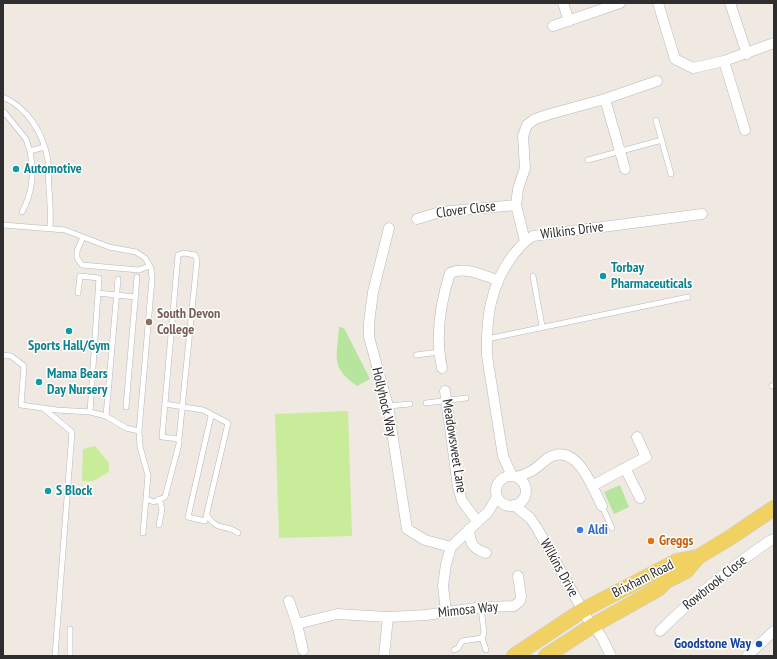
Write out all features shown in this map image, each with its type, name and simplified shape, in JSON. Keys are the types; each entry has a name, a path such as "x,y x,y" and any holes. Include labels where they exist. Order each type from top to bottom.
{"main road":[{"name":"Brixham Road","path":"514,656 588,618 677,561 698,557 774,508"},
{"path":"588,618 653,581 666,581 686,571 698,557"},
{"name":"Brixham Road","path":"546,656 588,618"}],"street":[{"path":"563,3 569,21"},
{"path":"553,26 620,3"},
{"path":"658,3 675,60 693,68 747,54 774,43"},
{"path":"730,3 747,54"},
{"path":"724,61 746,130"},
{"path":"525,241 516,205 518,189 525,168 523,136 527,125 536,119 550,114 605,99 657,80"},
{"path":"605,99 624,169"},
{"name":"Clover Close","path":"417,219 440,212 516,205"},
{"name":"Wilkins Drive","path":"530,518 497,496 503,456 487,356 487,339 492,298 497,280 505,266 525,241 533,236 575,232 702,214"},
{"name":"Hollyhock Way","path":"389,228 373,292 369,323 372,350 388,406 407,529 425,540 451,547"},
{"path":"442,368 439,352 438,329 441,307 450,273 455,270 470,271 497,280"},
{"name":"Meadowsweet Lane","path":"446,396 458,487 462,501 477,521"},
{"path":"592,486 646,457 637,437"},
{"path":"500,482 506,477 514,477 529,473 548,458 559,454 566,454 571,456 578,463 602,506"},
{"name":"Wilkins Drive","path":"503,456 514,477 525,492 530,518 611,656"},
{"path":"625,468 640,498"},
{"path":"488,512 522,500 529,473"},
{"path":"446,612 443,586 446,564 451,547 488,512 497,496"},
{"path":"469,529 470,542 478,551 486,553"},
{"name":"Rowbrook Close","path":"660,631 693,598 770,540 774,539"},
{"name":"Mimosa Way","path":"297,624 338,614 388,617 514,606 520,601 521,590 518,576"},
{"path":"289,601 297,624 303,650"},
{"path":"384,656 388,617"},
{"path":"747,656 774,631"}],"lane":[{"path":"3,97 12,101 31,118 44,147 48,161 51,207 50,228"},
{"path":"3,114 4,112 26,140 30,151 33,169 32,182 28,201 22,212"},
{"path":"656,120 671,174"},
{"path":"588,160 662,140"},
{"path":"30,151 44,147"},
{"path":"3,225 65,230 109,247 136,252 145,258 149,266 152,279 151,303 139,431 140,447 148,475 143,534"},
{"path":"83,237 77,250 77,258 82,265 139,270 149,266"},
{"path":"146,500 154,502 165,497 179,439 197,260 194,255 184,253 178,255 162,437 179,439"},
{"path":"78,293 80,276 99,278 90,412"},
{"path":"533,276 542,326"},
{"path":"126,407 137,277"},
{"path":"106,416 118,279"},
{"path":"98,293 135,297"},
{"path":"487,339 542,326 688,297"},
{"path":"416,355 439,352"},
{"path":"3,355 11,356 24,366 21,405 90,412 106,416 126,428 139,431"},
{"path":"426,403 446,396 466,398"},
{"path":"165,404 203,410 211,416 228,423 205,521 188,517 211,416"},
{"path":"388,406 410,404"},
{"path":"43,408 72,432 55,656"},
{"path":"159,499 162,509 159,524"},
{"path":"602,506 612,528"},
{"path":"207,515 212,523 221,528 235,530 238,533"},
{"path":"481,608 484,633 482,638 486,650"},
{"path":"70,629 70,656"},
{"path":"454,650 458,648 462,641 482,638"}],"green space":[{"path":"339,327 344,328 370,379 357,386 343,373 337,361"},
{"path":"348,411 352,536 279,538 275,414"},
{"path":"95,446 109,463 109,472 93,481 82,481 83,449"},
{"path":"620,485 629,507 614,514 604,492"}],"place":[{"name":"Automotive","path":"16,169"},
{"name":"Torbay Pharmaceuticals","path":"603,276"},
{"name":"South Devon College","path":"149,322"},
{"name":"Sports Hall/Gym","path":"69,331"},
{"name":"Mama Bears Day Nursery","path":"39,382"},
{"name":"S Block","path":"48,491"},
{"name":"Aldi","path":"580,530"},
{"name":"Greggs","path":"651,541"},
{"name":"Goodstone Way","path":"759,644"}]}
